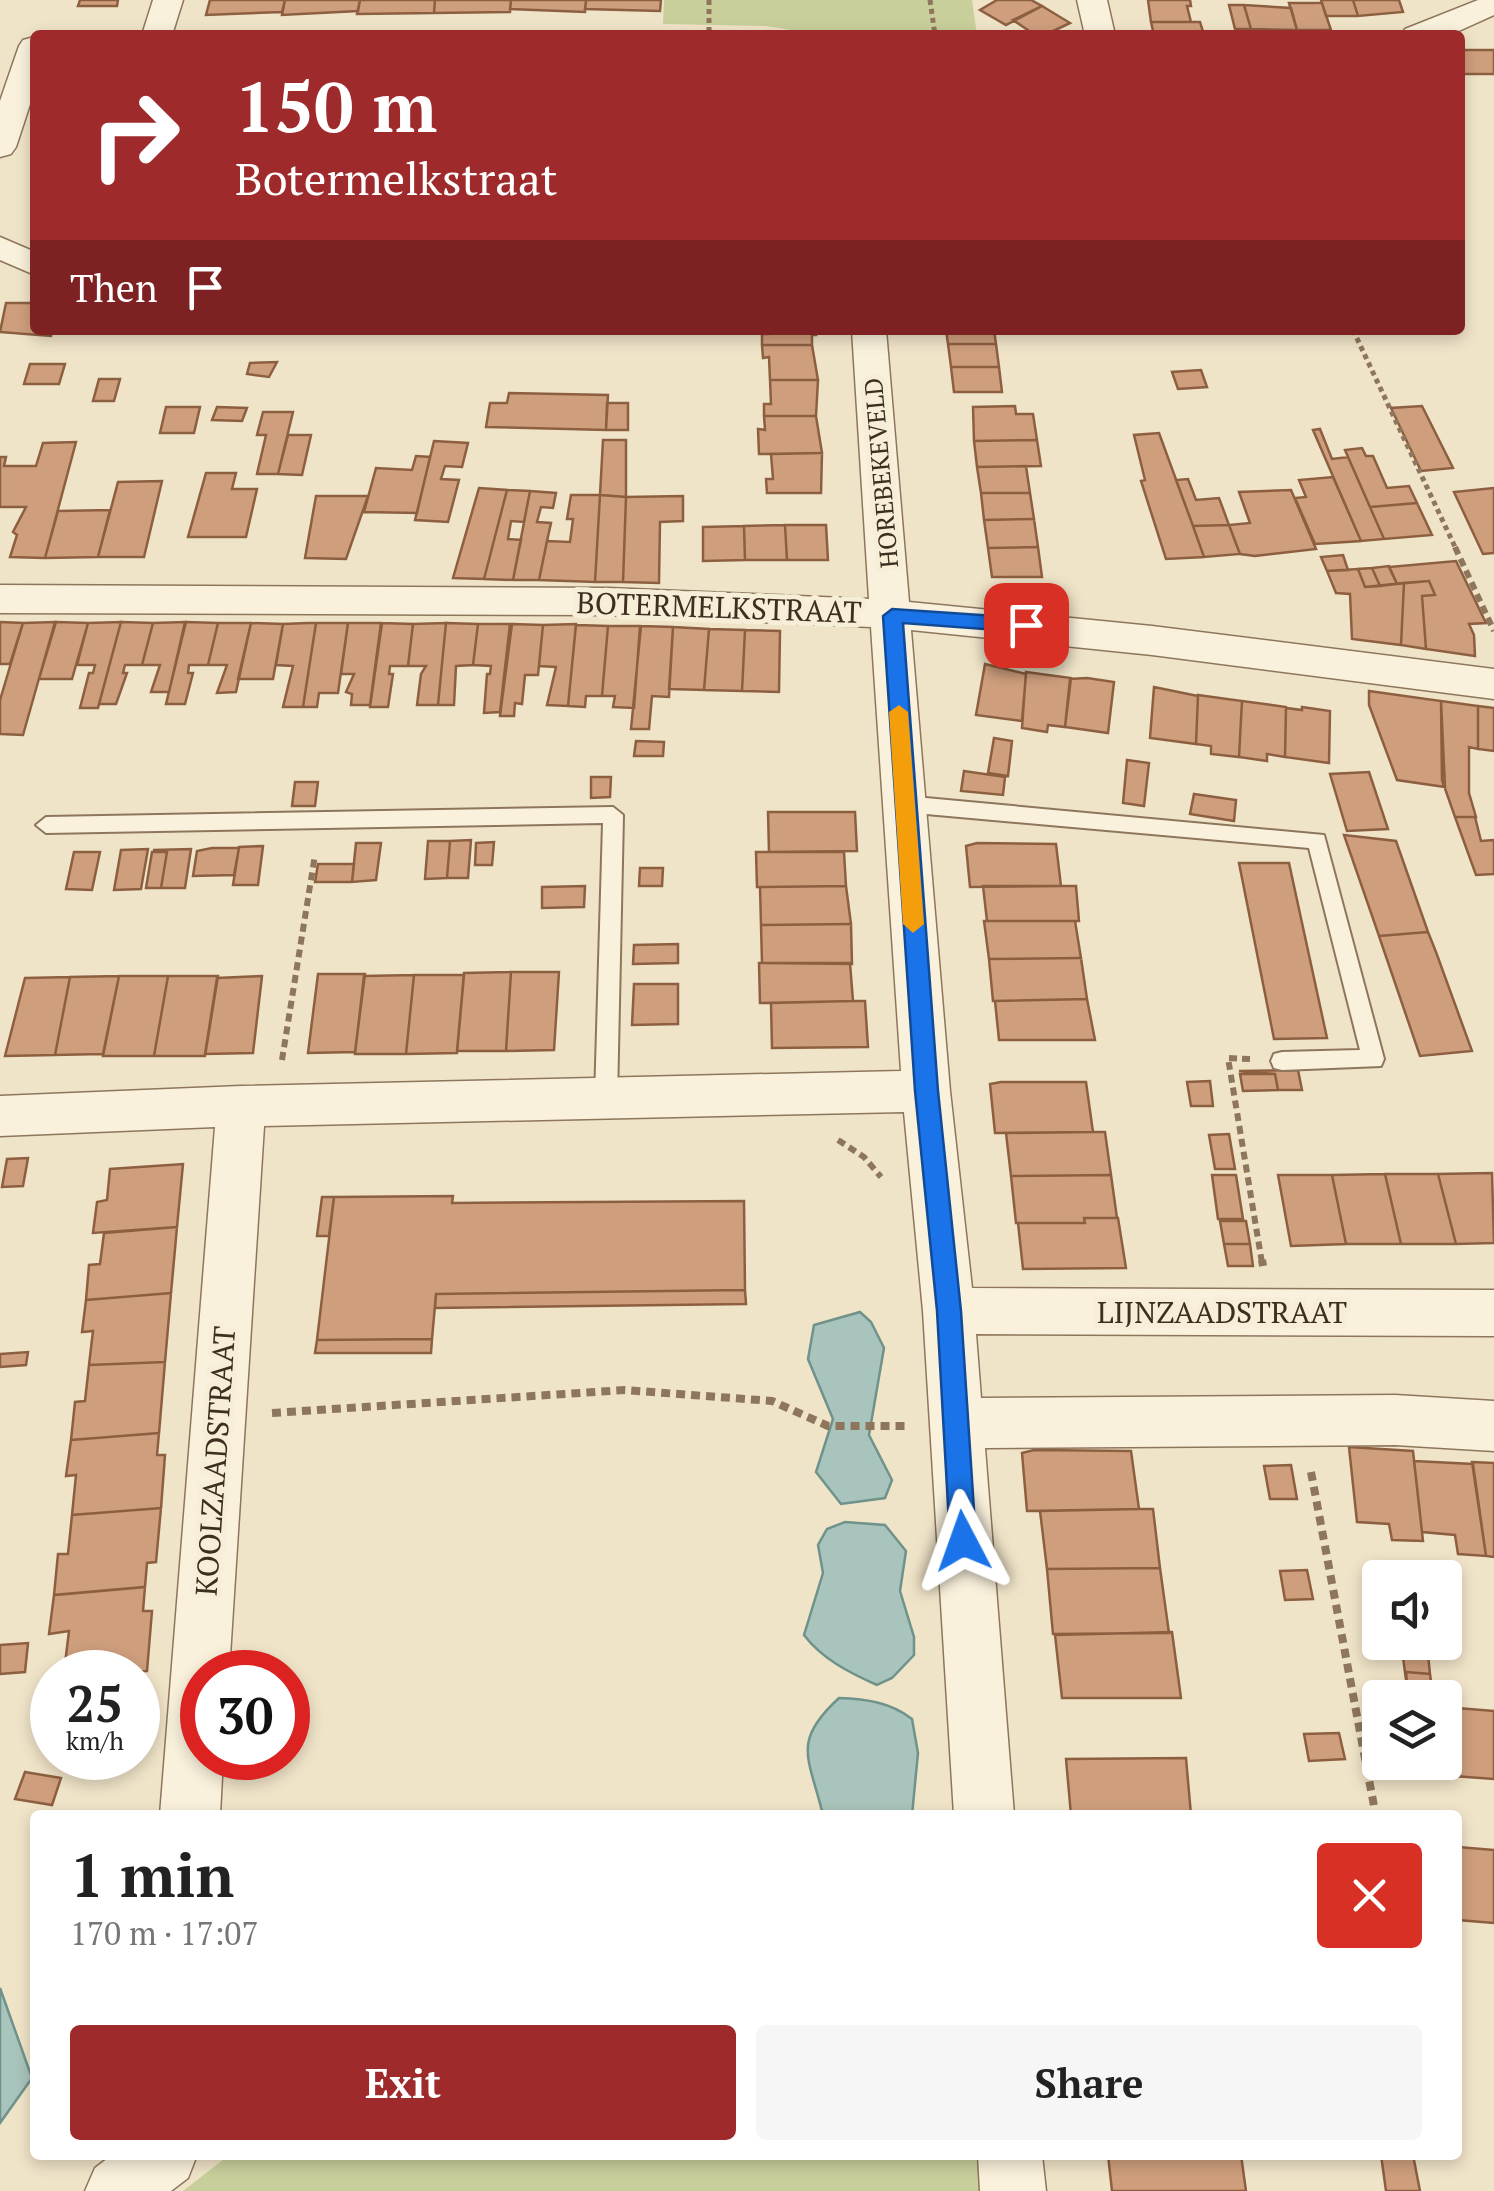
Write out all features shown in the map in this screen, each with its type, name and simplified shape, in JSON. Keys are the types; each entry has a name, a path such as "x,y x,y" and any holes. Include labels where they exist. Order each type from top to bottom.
{"street":[{"path":"159,30 168,0"},
{"path":"1092,0 1099,30"},
{"path":"1438,30 1494,4"},
{"path":"0,46 30,46"},
{"path":"0,148 30,61"},
{"path":"0,247 30,262"},
{"name":"HOREBEKEVELD","path":"869,335 892,616"},
{"name":"BOTERMELKSTRAAT","path":"0,599 581,602 892,616 1026,625 1494,684"},
{"path":"892,616 926,1091 949,1311 984,1810"},
{"path":"0,1116 766,1092 926,1091"},
{"name":"KOOLZAADSTRAAT","path":"190,1810 220,1416 258,1106"},
{"name":"LIJNZAADSTRAAT","path":"949,1311 1494,1313"},
{"path":"954,1423 1395,1420 1494,1426"},
{"path":"118,2191 158,2160"},
{"path":"1010,2160 1013,2191"}],"lane":[{"path":"904,804 1317,841 1372,1059 1282,1061"},
{"path":"46,825 613,815 606,1100"}],"path":[{"path":"709,0 709,30"},
{"path":"930,0 934,30"},
{"path":"1355,335 1494,632"},
{"path":"258,1106 321,819"},
{"path":"1272,1315 1228,1058 1282,1061"},
{"path":"766,1092 864,1157 884,1181"},
{"path":"220,1416 625,1390 772,1401 828,1426 877,1428"},
{"path":"1301,1420 1374,1806"}],"green space":[{"path":"664,0 972,0 976,30 791,30 663,24"},
{"path":"223,2160 980,2160 982,2191 183,2191"}],"water":[{"path":"860,1312 871,1322 884,1348 869,1435 892,1480 885,1498 841,1504 816,1472 833,1419 808,1359 814,1325"},
{"path":"845,1522 885,1525 906,1551 900,1591 914,1637 914,1655 892,1678 877,1685 828,1658 804,1635 823,1573 818,1545 827,1529"},
{"path":"839,1698 859,1699 877,1702 912,1719 918,1753 912,1810 822,1810 808,1751 814,1727"},
{"path":"0,1988 30,2081 0,2123"}],"building":[{"path":"80,0 118,0 117,6 78,6"},
{"path":"210,0 285,0 282,12 206,15"},
{"path":"285,0 360,0 358,11 282,15"},
{"path":"360,0 435,0 434,13 357,14"},
{"path":"435,0 511,0 510,12 434,13"},
{"path":"511,0 586,0 585,12 510,9"},
{"path":"586,0 661,0 660,11 585,9"},
{"path":"997,0 1031,0 1042,6 1006,25 980,10"},
{"path":"1148,0 1190,0 1191,6 1187,6 1191,22 1151,22"},
{"path":"1321,0 1353,0 1358,16 1326,16"},
{"path":"1353,0 1399,0 1403,12 1358,16"},
{"path":"1289,3 1322,3 1331,30 1297,30"},
{"path":"1229,5 1244,5 1251,29 1235,29"},
{"path":"1244,5 1291,8 1297,30 1251,29"},
{"path":"1042,6 1070,23 1055,30 1028,30 1013,20"},
{"path":"1151,22 1200,22 1202,30 1153,30"},
{"path":"1465,50 1494,50 1494,74 1465,74"},
{"path":"6,303 30,303 30,334 0,332"},
{"path":"762,335 812,335 812,345 762,345"},
{"path":"947,335 995,335 996,344 948,344"},
{"path":"948,344 996,344 999,367 951,367"},
{"path":"762,345 812,345 818,380 770,380 769,357 763,358"},
{"path":"277,362 269,377 247,374 250,363"},
{"path":"30,364 65,364 59,384 24,384"},
{"path":"951,367 999,367 1002,392 954,392"},
{"path":"1201,370 1207,387 1178,389 1172,372"},
{"path":"99,379 120,379 114,401 93,401"},
{"path":"770,380 818,380 816,416 764,416 764,404 771,404"},
{"path":"509,393 608,395 606,430 486,427 490,403 507,403"},
{"path":"607,403 628,403 628,430 606,430"},
{"path":"1015,406 1016,414 1033,414 1037,440 974,441 973,407"},
{"path":"1422,406 1453,468 1421,471 1391,408"},
{"path":"166,407 200,407 194,433 160,433"},
{"path":"217,407 247,408 242,421 212,420"},
{"path":"263,412 293,412 278,474 257,474 266,435 257,435"},
{"path":"764,416 816,416 822,453 759,454 758,429 765,430"},
{"path":"1320,429 1332,459 1348,457 1384,539 1361,541 1313,430"},
{"path":"1159,433 1204,557 1166,559 1141,481 1145,480 1134,435"},
{"path":"288,435 311,435 302,475 278,474"},
{"path":"603,440 626,440 626,497 600,495"},
{"path":"1037,440 1041,466 977,467 974,441"},
{"path":"434,441 468,443 462,467 445,466 441,479 459,480 448,522 415,520"},
{"path":"76,442 45,558 10,557 17,535 13,532 26,507 0,507 0,457 6,457 4,466 36,466 43,443"},
{"path":"1362,448 1366,456 1373,456 1387,488 1409,486 1417,503 1370,507 1345,450"},
{"path":"822,453 821,493 767,493 766,479 773,479 771,454"},
{"path":"416,456 430,457 417,513 364,512 376,468 412,470"},
{"path":"1026,466 1030,493 981,493 977,467"},
{"path":"206,473 236,473 232,489 257,489 246,537 188,537"},
{"path":"1333,477 1361,541 1315,544 1295,498 1306,497 1299,480"},
{"path":"1188,479 1196,500 1219,498 1229,525 1193,526 1176,480"},
{"path":"162,481 144,557 98,557 118,482"},
{"path":"479,488 507,490 484,579 453,578"},
{"path":"1494,488 1494,553 1483,554 1454,492"},
{"path":"507,490 530,491 524,522 511,521 508,539 521,540 513,580 484,579"},
{"path":"1291,490 1316,549 1240,554 1229,525 1250,523 1239,492"},
{"path":"530,491 556,493 553,508 541,507 537,522 551,523 539,580 513,580"},
{"path":"981,493 1030,493 1034,519 984,520"},
{"path":"571,495 600,495 595,582 539,580 547,541 570,542 573,519 567,519"},
{"path":"600,495 626,497 623,582 595,582"},
{"path":"316,496 368,496 346,559 305,558"},
{"path":"683,496 683,521 660,522 659,583 623,582 626,497"},
{"path":"1417,503 1432,535 1384,539 1370,507"},
{"path":"110,510 98,557 45,558 58,511"},
{"path":"1034,519 1038,547 988,548 984,520"},
{"path":"785,525 787,560 745,560 744,526"},
{"path":"785,525 826,525 828,560 787,560"},
{"path":"1229,525 1240,554 1204,557 1193,526"},
{"path":"744,526 745,560 703,561 703,527"},
{"path":"1038,547 1042,577 992,577 988,548"},
{"path":"1343,555 1348,570 1327,571 1321,557"},
{"path":"1456,561 1486,623 1469,624 1475,656 1426,649 1422,596 1435,595 1429,581 1397,584 1389,567"},
{"path":"1389,566 1397,584 1380,586 1372,568"},
{"path":"1372,568 1380,586 1365,587 1358,569"},
{"path":"1358,569 1365,587 1404,583 1401,645 1352,639 1350,594 1336,593 1327,571"},
{"path":"1429,581 1435,595 1422,596 1426,649 1401,645 1404,583"},
{"path":"0,622 23,623 10,664 0,664"},
{"path":"55,622 23,735 0,734 0,700 23,623"},
{"path":"56,622 88,623 72,679 39,679"},
{"path":"121,622 153,623 142,665 125,665 123,673 127,673 116,704 99,704"},
{"path":"121,622 98,708 80,708 89,673 93,673 95,665 77,665 88,623"},
{"path":"185,622 169,692 151,692 160,665 142,665 153,623"},
{"path":"186,622 218,623 208,665 189,665 188,673 193,673 185,704 166,704"},
{"path":"218,623 251,623 236,692 217,693 227,665 208,665"},
{"path":"251,623 283,624 273,679 238,679"},
{"path":"316,623 303,707 283,707 293,666 276,665 283,624"},
{"path":"316,623 348,623 338,693 319,693 317,707 303,707"},
{"path":"348,623 381,623 370,705 351,705 352,694 346,692 354,674 341,674"},
{"path":"382,623 413,624 408,666 390,666 389,674 393,674 388,707 370,707"},
{"path":"446,623 438,705 417,705 421,674 426,666 408,666 413,624"},
{"path":"446,623 478,624 473,665 456,666 454,705 438,705"},
{"path":"478,624 510,624 500,712 484,713 491,666 473,665"},
{"path":"512,624 543,625 538,675 525,675 522,704 515,703 514,716 500,716"},
{"path":"576,624 568,706 547,705 556,667 539,666 543,625"},
{"path":"576,625 608,626 602,696 586,696 585,707 568,706"},
{"path":"608,626 640,626 634,708 613,707 615,696 602,696"},
{"path":"641,626 673,627 669,697 652,696 649,729 631,729"},
{"path":"673,627 709,629 704,690 669,689"},
{"path":"709,629 745,630 742,691 704,690"},
{"path":"745,630 780,631 779,692 742,691"},
{"path":"985,664 1026,674 1022,721 976,715"},
{"path":"1026,672 1071,678 1065,727 1048,725 1047,732 1022,728"},
{"path":"1070,679 1114,682 1108,733 1065,727"},
{"path":"1154,687 1198,696 1196,744 1150,738"},
{"path":"1369,691 1441,701 1445,787 1397,780 1369,705"},
{"path":"1198,695 1242,701 1239,757 1211,754 1211,746 1196,744"},
{"path":"1242,701 1286,707 1285,757 1267,754 1267,761 1239,757"},
{"path":"1441,701 1478,706 1478,749 1469,747 1469,793 1476,817 1455,817 1442,780"},
{"path":"1478,706 1494,708 1494,751 1478,749"},
{"path":"1286,708 1330,711 1329,763 1285,757"},
{"path":"994,738 1012,741 1008,776 988,773"},
{"path":"636,741 664,742 663,756 634,756"},
{"path":"1127,760 1149,763 1144,806 1123,803"},
{"path":"964,771 1005,777 1003,795 961,791"},
{"path":"1369,772 1388,829 1347,831 1330,774"},
{"path":"591,777 611,777 610,797 591,798"},
{"path":"295,782 318,782 315,806 292,806"},
{"path":"1194,794 1236,800 1234,821 1190,814"},
{"path":"768,812 855,812 857,851 769,852"},
{"path":"1455,817 1475,817 1481,841 1494,840 1494,874 1476,875"},
{"path":"1344,835 1396,841 1428,932 1379,936"},
{"path":"471,840 468,878 447,878 450,841"},
{"path":"428,841 450,841 447,878 425,879"},
{"path":"494,842 492,865 475,865 476,843"},
{"path":"356,843 381,843 376,880 352,882"},
{"path":"1056,844 1061,886 970,887 966,846"},
{"path":"263,846 258,885 233,885 239,847"},
{"path":"239,848 234,875 193,876 197,851"},
{"path":"148,849 141,889 114,890 121,850"},
{"path":"191,849 185,888 161,888 167,852 153,850"},
{"path":"74,852 100,852 92,890 66,889"},
{"path":"152,852 167,852 161,888 146,888"},
{"path":"756,852 844,852 846,886 757,887"},
{"path":"1239,863 1289,863 1327,1038 1274,1039"},
{"path":"318,864 354,864 352,882 315,882"},
{"path":"640,868 663,868 662,886 639,886"},
{"path":"585,886 584,907 542,908 542,887"},
{"path":"846,886 851,924 761,925 760,887"},
{"path":"983,886 1076,886 1079,921 987,921"},
{"path":"984,921 1075,921 1081,958 989,959"},
{"path":"851,924 852,964 762,963 761,925"},
{"path":"1428,932 1472,1051 1420,1056 1379,936"},
{"path":"678,944 678,963 633,964 634,945"},
{"path":"1081,958 1087,999 993,1001 989,959"},
{"path":"759,963 850,963 853,1001 760,1003"},
{"path":"511,972 559,972 554,1050 506,1051"},
{"path":"511,972 506,1051 457,1051 464,973"},
{"path":"318,974 365,974 355,1052 308,1053"},
{"path":"414,975 464,975 457,1053 406,1054"},
{"path":"414,975 406,1054 355,1054 364,976"},
{"path":"119,976 103,1054 55,1055 70,977"},
{"path":"119,976 168,976 154,1056 103,1056"},
{"path":"168,976 218,976 205,1056 154,1056"},
{"path":"262,976 253,1053 205,1054 217,978"},
{"path":"70,977 55,1055 5,1056 25,978"},
{"path":"634,984 678,984 678,1024 632,1025"},
{"path":"1087,999 1095,1040 999,1040 995,1001"},
{"path":"865,1001 868,1047 772,1048 771,1003"},
{"path":"1298,1070 1302,1090 1278,1090 1275,1074 1239,1071"},
{"path":"1240,1074 1275,1074 1278,1090 1243,1091"},
{"path":"1210,1081 1213,1106 1191,1106 1187,1082"},
{"path":"1086,1082 1093,1132 995,1133 990,1084"},
{"path":"1105,1132 1111,1175 1011,1176 1006,1133"},
{"path":"1229,1134 1235,1169 1215,1169 1209,1135"},
{"path":"28,1158 23,1186 2,1187 7,1159"},
{"path":"183,1164 177,1227 93,1233 97,1202 107,1200 110,1169"},
{"path":"1492,1173 1494,1243 1456,1244 1438,1174"},
{"path":"1385,1174 1401,1244 1346,1244 1332,1175"},
{"path":"1385,1174 1438,1174 1456,1244 1401,1244"},
{"path":"1111,1175 1117,1218 1084,1218 1085,1223 1016,1223 1011,1176"},
{"path":"1212,1175 1236,1175 1243,1219 1218,1219"},
{"path":"1278,1175 1332,1175 1346,1244 1291,1246"},
{"path":"453,1196 452,1203 744,1201 745,1290 436,1294 432,1339 317,1340 334,1197"},
{"path":"322,1197 334,1197 329,1236 317,1236"},
{"path":"1084,1218 1118,1218 1126,1268 1023,1269 1018,1223 1085,1223"},
{"path":"1220,1221 1246,1221 1250,1244 1224,1244"},
{"path":"177,1227 171,1293 86,1300 89,1265 100,1264 104,1233"},
{"path":"1224,1244 1250,1244 1253,1266 1228,1266"},
{"path":"745,1290 746,1304 435,1308 436,1294"},
{"path":"171,1293 165,1362 89,1365 93,1331 82,1332 86,1300"},
{"path":"432,1339 431,1353 315,1353 317,1340"},
{"path":"28,1352 26,1365 0,1367 0,1354"},
{"path":"165,1362 159,1433 71,1440 75,1402 85,1401 89,1365"},
{"path":"159,1433 157,1455 165,1455 161,1508 72,1515 76,1475 66,1476 71,1440"},
{"path":"1349,1447 1413,1451 1423,1541 1392,1540 1389,1524 1357,1522"},
{"path":"1131,1451 1139,1509 1027,1511 1022,1453"},
{"path":"1414,1461 1473,1464 1486,1556 1458,1554 1455,1535 1422,1532"},
{"path":"1472,1462 1494,1463 1494,1557 1486,1556"},
{"path":"1291,1465 1297,1499 1270,1499 1264,1466"},
{"path":"161,1508 156,1562 147,1563 145,1587 54,1595 58,1554 68,1554 72,1515"},
{"path":"1153,1509 1160,1568 1047,1569 1040,1511"},
{"path":"1160,1568 1169,1633 1053,1634 1047,1569"},
{"path":"1307,1570 1313,1599 1285,1600 1280,1571"},
{"path":"145,1587 143,1611 152,1611 149,1650 67,1650 69,1631 49,1634 54,1595"},
{"path":"1172,1632 1181,1698 1062,1698 1055,1635"},
{"path":"28,1643 25,1672 0,1674 0,1645"},
{"path":"1403,1660 1429,1660 1430,1674 1406,1672 1406,1680"},
{"path":"1406,1672 1430,1674 1431,1680 1407,1680"},
{"path":"1462,1708 1494,1711 1494,1779 1462,1777"},
{"path":"1339,1733 1345,1759 1309,1761 1304,1734"},
{"path":"1186,1758 1191,1810 1071,1810 1066,1759"},
{"path":"25,1772 30,1773 30,1780 60,1780 52,1805 15,1799"},
{"path":"1462,1847 1494,1850 1494,1923 1462,1920"},
{"path":"1109,2160 1242,2160 1246,2191 1112,2191"},
{"path":"1382,2160 1414,2160 1420,2191 1386,2191"}],"slow traffic":[{"path":"899,712 913,924"}],"route":[{"path":"963,1541 949,1311 926,1091 892,616 1026,625"}]}
